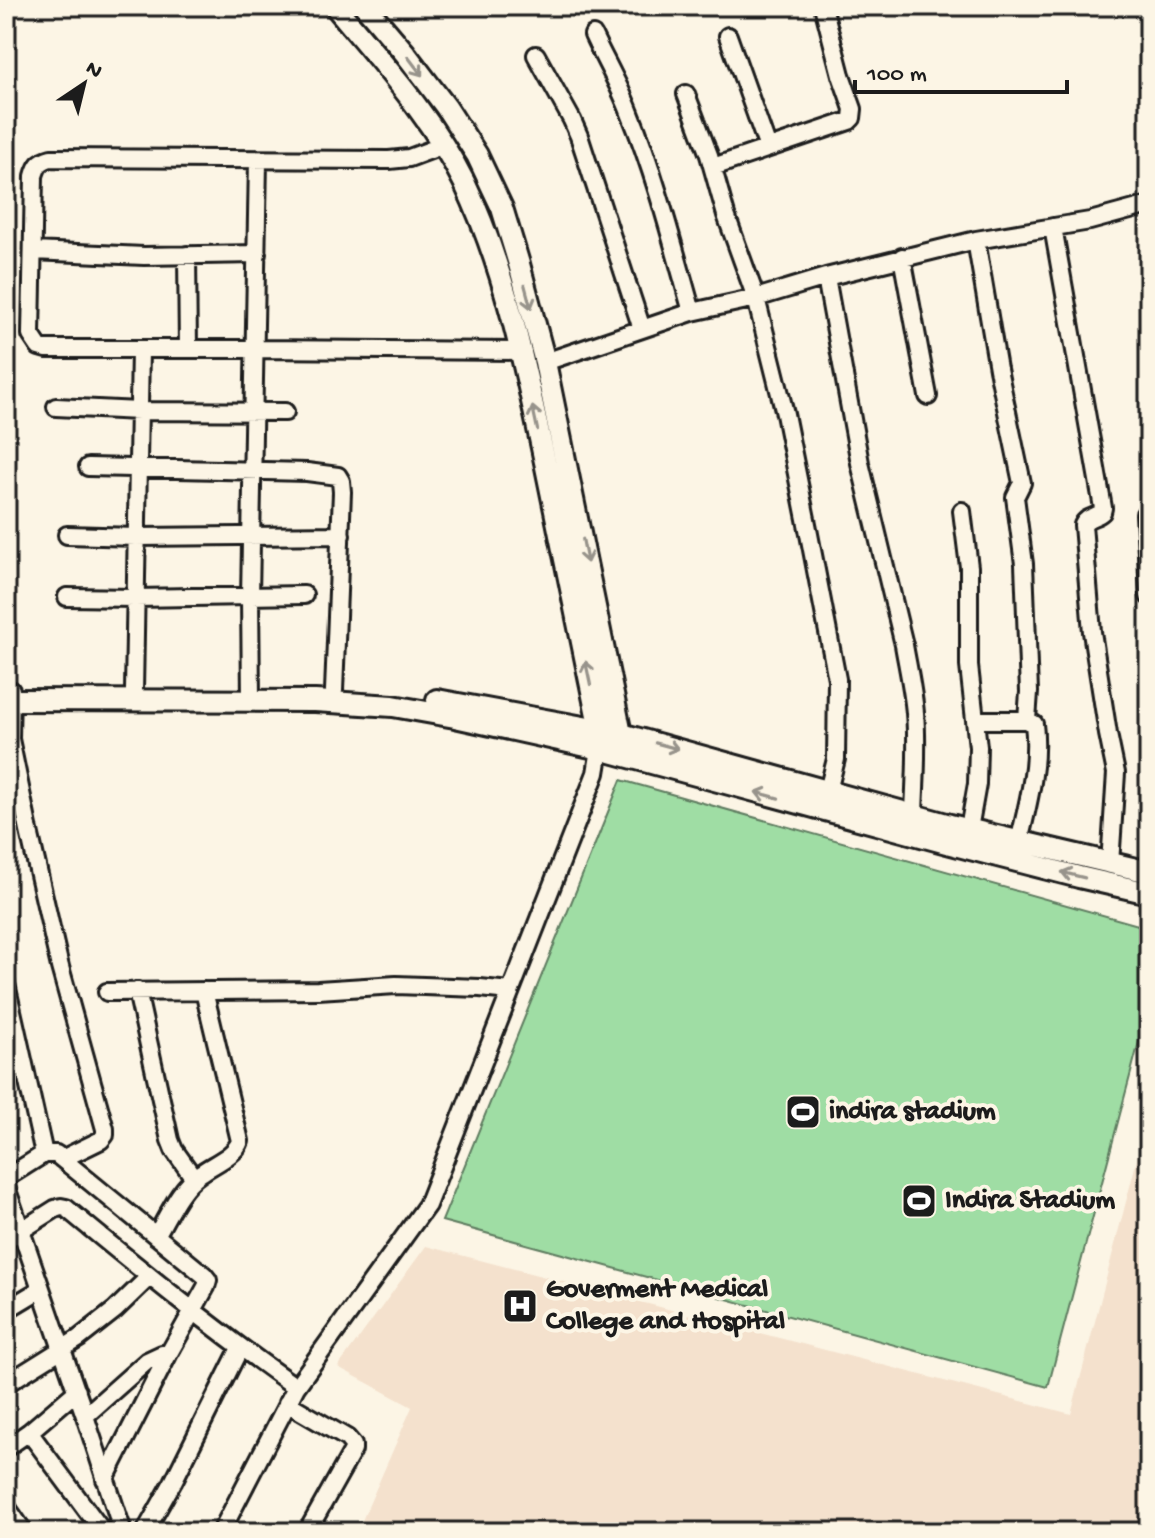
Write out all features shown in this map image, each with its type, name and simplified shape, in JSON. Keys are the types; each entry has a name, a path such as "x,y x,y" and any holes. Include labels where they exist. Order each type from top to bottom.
{"street":[{"path":"221,1532 296,1387 427,1205 596,773 600,740 522,351 481,221 444,145 401,85 335,6"},
{"path":"365,6 430,85 477,155 502,208 545,362 621,734 621,755"},
{"path":"713,167 849,121 854,114 823,6"},
{"path":"593,35 629,109 656,187 692,312"},
{"path":"728,36 768,148"},
{"path":"536,55 579,136 642,329"},
{"path":"686,94 756,298 785,414 837,679 836,759 826,800"},
{"path":"444,145 409,158 389,160 51,158 42,161 36,167 34,176 31,335 39,347 46,349 522,351"},
{"path":"251,695 258,161"},
{"path":"545,362 692,312 756,298 902,257 976,240 1090,221 1149,205"},
{"path":"1053,227 1103,508 1098,516 1089,518 1083,525 1092,632 1116,773 1110,864"},
{"path":"976,240 1022,483 1015,497 1024,564 1029,692 1027,720"},
{"path":"33,251 144,256 257,254"},
{"path":"187,255 188,349"},
{"path":"902,257 928,396"},
{"path":"826,277 860,463 909,674 915,715 914,814"},
{"path":"134,691 140,349"},
{"path":"56,407 285,412"},
{"path":"88,467 253,470 330,473 338,476 342,492 334,691"},
{"path":"962,511 969,567 969,666 978,766 969,829"},
{"path":"1145,514 1149,593"},
{"path":"67,535 341,535"},
{"path":"67,597 304,595"},
{"path":"8,695 134,691 251,695 393,706 600,740 621,734 1079,877 1149,893"},
{"path":"8,695 251,695 334,691 422,698 600,740 621,755 826,800 914,814 1149,872"},
{"path":"8,695 10,739 46,907 105,1129 101,1140 62,1159"},
{"path":"976,720 1027,720 1034,724 1034,768 1019,842"},
{"path":"6,984 44,1154"},
{"path":"107,992 318,990 396,985 510,991"},
{"path":"137,991 170,1140 194,1178"},
{"path":"156,1236 182,1191 194,1178 238,1147 240,1141 204,991"},
{"path":"6,1178 44,1154 56,1154 208,1280 105,1479"},
{"path":"6,1187 123,1532"},
{"path":"6,1240 55,1209 66,1208 240,1348 296,1387"},
{"path":"6,1384 96,1326 149,1277"},
{"path":"6,1310 41,1289"},
{"path":"145,1532 240,1348"},
{"path":"85,1416 147,1361 162,1354 168,1355"},
{"path":"6,1448 77,1391"},
{"path":"287,1403 347,1438 353,1445 307,1532"},
{"path":"29,1432 103,1532"},
{"path":"6,1506 24,1532"}],"shaded area":[{"name":"Goverment Medical College and Hospital","path":"1149,1113 1149,1532 357,1532 412,1407 338,1367 426,1246 1071,1414"}],"green space":[{"name":"indira stadium","path":"621,780 1149,928 1149,1004 1048,1387 442,1221"}],"place":[{"name":"indira stadium","path":"803,1112"},
{"name":"Indira Stadium","path":"919,1201"},
{"name":"Goverment Medical College and Hospital","path":"520,1306"}]}
